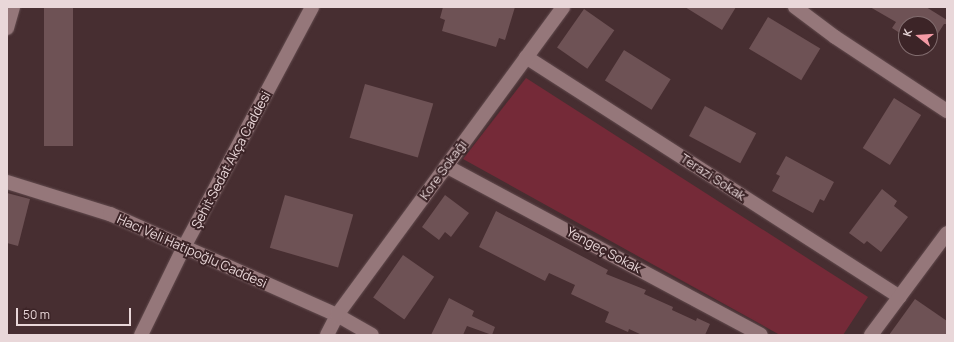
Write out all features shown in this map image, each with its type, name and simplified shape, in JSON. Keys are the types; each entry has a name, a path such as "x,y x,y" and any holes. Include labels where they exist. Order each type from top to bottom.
{"street":[{"name":"Şehit Sedat Akça Caddesi","path":"141,335 184,247 312,7"},
{"name":"Kore Sokağı","path":"327,335 337,316 563,7"},
{"path":"795,7 835,37 947,111"},
{"path":"7,28 10,12"},
{"name":"Terazi Sokak","path":"526,57 900,297"},
{"name":"Yengeç Sokak","path":"446,166 761,335"},
{"name":"Hacı Veli Hatipoğlu Caddesi","path":"7,182 110,214 337,316 372,335"},
{"path":"872,335 947,233"}],"shaded area":[{"path":"526,78 868,297 843,335 780,335 463,159"}],"building":[{"path":"44,7 73,7 73,146 44,146"},
{"path":"443,7 515,7 505,40 499,38 496,47 442,31 445,20 440,18"},
{"path":"685,7 736,7 722,30"},
{"path":"870,7 926,7 947,20 947,24 944,24 938,33 938,16 898,16 898,32 892,28 896,22"},
{"path":"584,9 614,30 587,69 557,48"},
{"path":"768,17 820,48 801,80 749,49"},
{"path":"624,50 671,79 652,110 605,81"},
{"path":"365,84 433,104 418,157 350,138"},
{"path":"894,98 921,115 890,165 863,148"},
{"path":"705,106 756,133 740,163 689,136"},
{"path":"786,156 834,182 824,201 820,199 813,213 772,191 780,176 776,174"},
{"path":"882,189 897,201 894,206 908,217 881,252 867,241 864,244 849,233"},
{"path":"7,193 30,199 18,246 7,243"},
{"path":"285,195 353,215 338,267 270,248"},
{"path":"445,195 469,213 451,237 445,232 439,240 422,227"},
{"path":"496,211 608,270 606,274 646,290 644,294 673,307 672,310 696,321 697,318 710,324 705,335 642,335 629,329 628,332 605,322 609,312 571,294 575,285 549,273 545,281 479,247"},
{"path":"403,255 434,277 404,319 373,298"},
{"path":"449,298 474,311 472,316 495,327 492,335 467,326 463,335 431,335"},
{"path":"915,299 947,321 947,335 889,335"}]}
